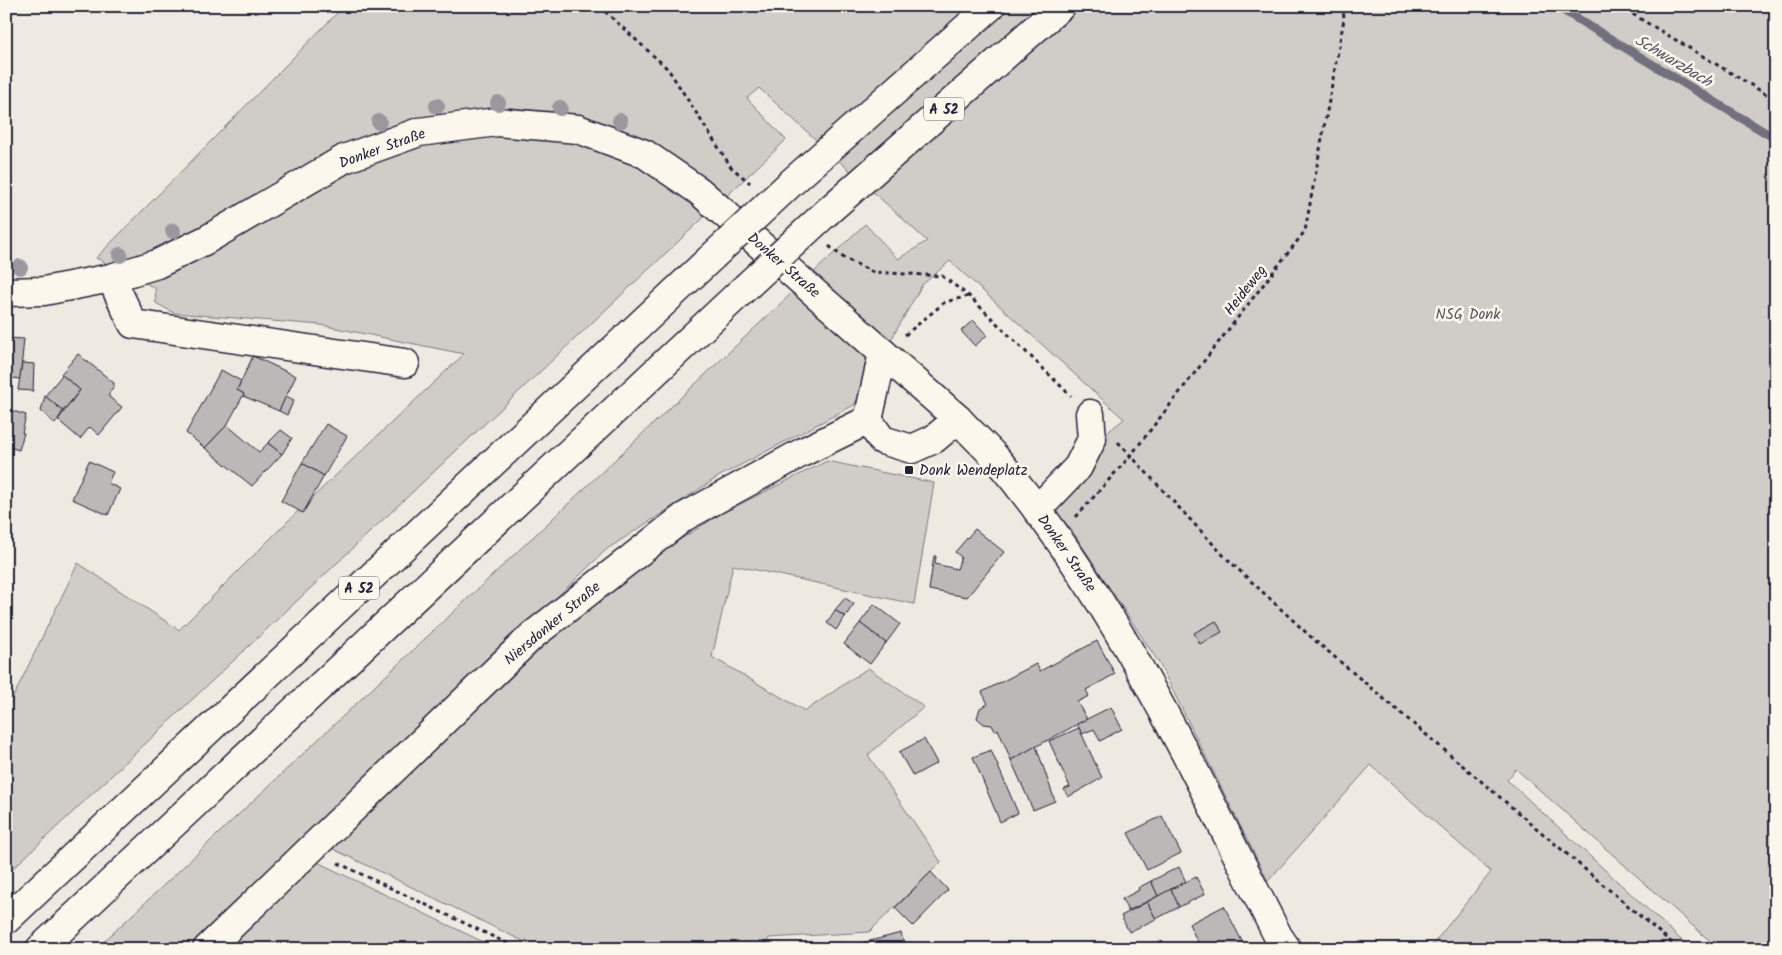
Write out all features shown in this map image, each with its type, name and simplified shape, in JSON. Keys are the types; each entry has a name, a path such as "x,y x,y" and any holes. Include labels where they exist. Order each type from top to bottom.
{"main road":[{"name":"A 52","path":"6,920 792,182 991,6"},
{"name":"A 52","path":"40,949 827,212 1061,6"},
{"name":"Donker Straße","path":"6,292 44,291 111,278 157,264 206,240 344,159 419,132 497,122 569,128 578,129 645,154 699,190 958,419 994,456 1058,538 1105,608 1151,687 1278,936 1287,949"},
{"path":"111,278 133,324 405,363"},
{"path":"883,353 868,420 882,440 912,449 934,438 958,419"},
{"path":"1037,510 1078,467 1092,440 1090,414"},
{"name":"Niersdonker Straße","path":"207,949 533,635 684,517 801,453 868,420"}],"path":[{"path":"599,6 668,69"},
{"name":"Heideweg","path":"1058,538 1132,455 1305,231 1344,19 1343,6"},
{"path":"1619,6 1776,100"},
{"path":"883,353 945,302 969,296 1090,414"},
{"path":"1132,455 1225,557 1311,637 1679,949"},
{"path":"310,850 520,949"}],"green space":[{"name":"NSG Donk","path":"344,6 1776,6 1776,949 1719,949 1516,769 1507,780 1691,949 1429,949 1491,872 1371,765 1268,881 1159,663 1077,538 1038,487 1124,419 950,261 922,285 854,405 718,477 607,549 192,949 96,949 865,224 898,259 927,241 759,88 747,98 786,140 6,875 6,712 78,563 179,630 298,511 303,513 314,496 464,354 321,325 174,313 156,303 155,288 96,258"},
{"path":"827,461 934,483 914,604 733,565 712,657 805,711 868,668 924,707 868,755 941,862 869,932 769,938 763,949 539,949 327,846 524,655 662,551 722,513"},
{"path":"313,860 498,949 221,949"}],"building":[{"path":"973,320 987,335 975,346 961,331"},
{"path":"6,338 24,339 20,379 6,377"},
{"path":"78,354 114,383 109,397 122,407 99,435 90,427 80,439 58,420 80,390 61,374"},
{"path":"253,356 296,376 279,411 243,396 244,394 237,390"},
{"path":"22,363 34,364 33,391 18,390"},
{"path":"221,370 241,381 237,390 244,394 227,425 205,448 186,433"},
{"path":"62,375 80,390 63,411 45,396"},
{"path":"45,396 63,411 55,424 41,411"},
{"path":"286,396 294,400 287,415 279,411"},
{"path":"6,409 26,415 22,433 24,433 19,450 6,446"},
{"path":"326,424 347,436 324,476 302,463"},
{"path":"227,425 259,452 268,443 282,454 252,486 205,448"},
{"path":"281,430 292,438 282,454 268,443"},
{"path":"89,461 113,472 108,483 120,489 108,515 72,499"},
{"path":"302,463 324,476 303,513 281,501"},
{"path":"975,529 1004,552 967,597 929,590 934,556 936,556 935,564 957,569 961,557 955,552"},
{"path":"845,598 854,604 845,617 835,610"},
{"path":"874,604 900,624 886,643 860,623"},
{"path":"835,610 845,617 836,630 827,623"},
{"path":"1216,621 1222,632 1200,644 1194,633"},
{"path":"860,623 886,643 870,664 844,644"},
{"path":"1097,641 1115,674 1086,690 1089,696 1077,702 1087,719 1011,760 998,729 995,731 992,725 984,724 977,718 980,708 988,704 982,692 1036,664 1040,671"},
{"path":"1111,707 1122,729 1100,741 1094,729 1082,734 1077,724"},
{"path":"1079,728 1102,778 1068,797 1064,789 1070,787 1049,741"},
{"path":"924,739 937,763 913,776 899,752"},
{"path":"1036,746 1055,801 1033,810 1011,760"},
{"path":"991,750 1018,813 1000,822 973,757"},
{"path":"1162,816 1181,853 1147,870 1128,833"},
{"path":"1179,867 1186,882 1158,896 1151,881"},
{"path":"931,872 948,890 913,926 895,908"},
{"path":"1196,877 1205,894 1179,907 1171,889"},
{"path":"1151,881 1158,896 1128,911 1122,899"},
{"path":"1171,889 1179,907 1156,919 1147,902"},
{"path":"1147,902 1156,919 1129,932 1121,916"},
{"path":"1224,906 1246,949 1201,949 1189,924"},
{"path":"901,933 905,949 843,949 862,945 862,943"}],"waterway":[{"name":"Schwarzbach","path":"1556,6 1776,139"}],"place":[{"name":"Donk Wendeplatz","path":"909,470"}]}
